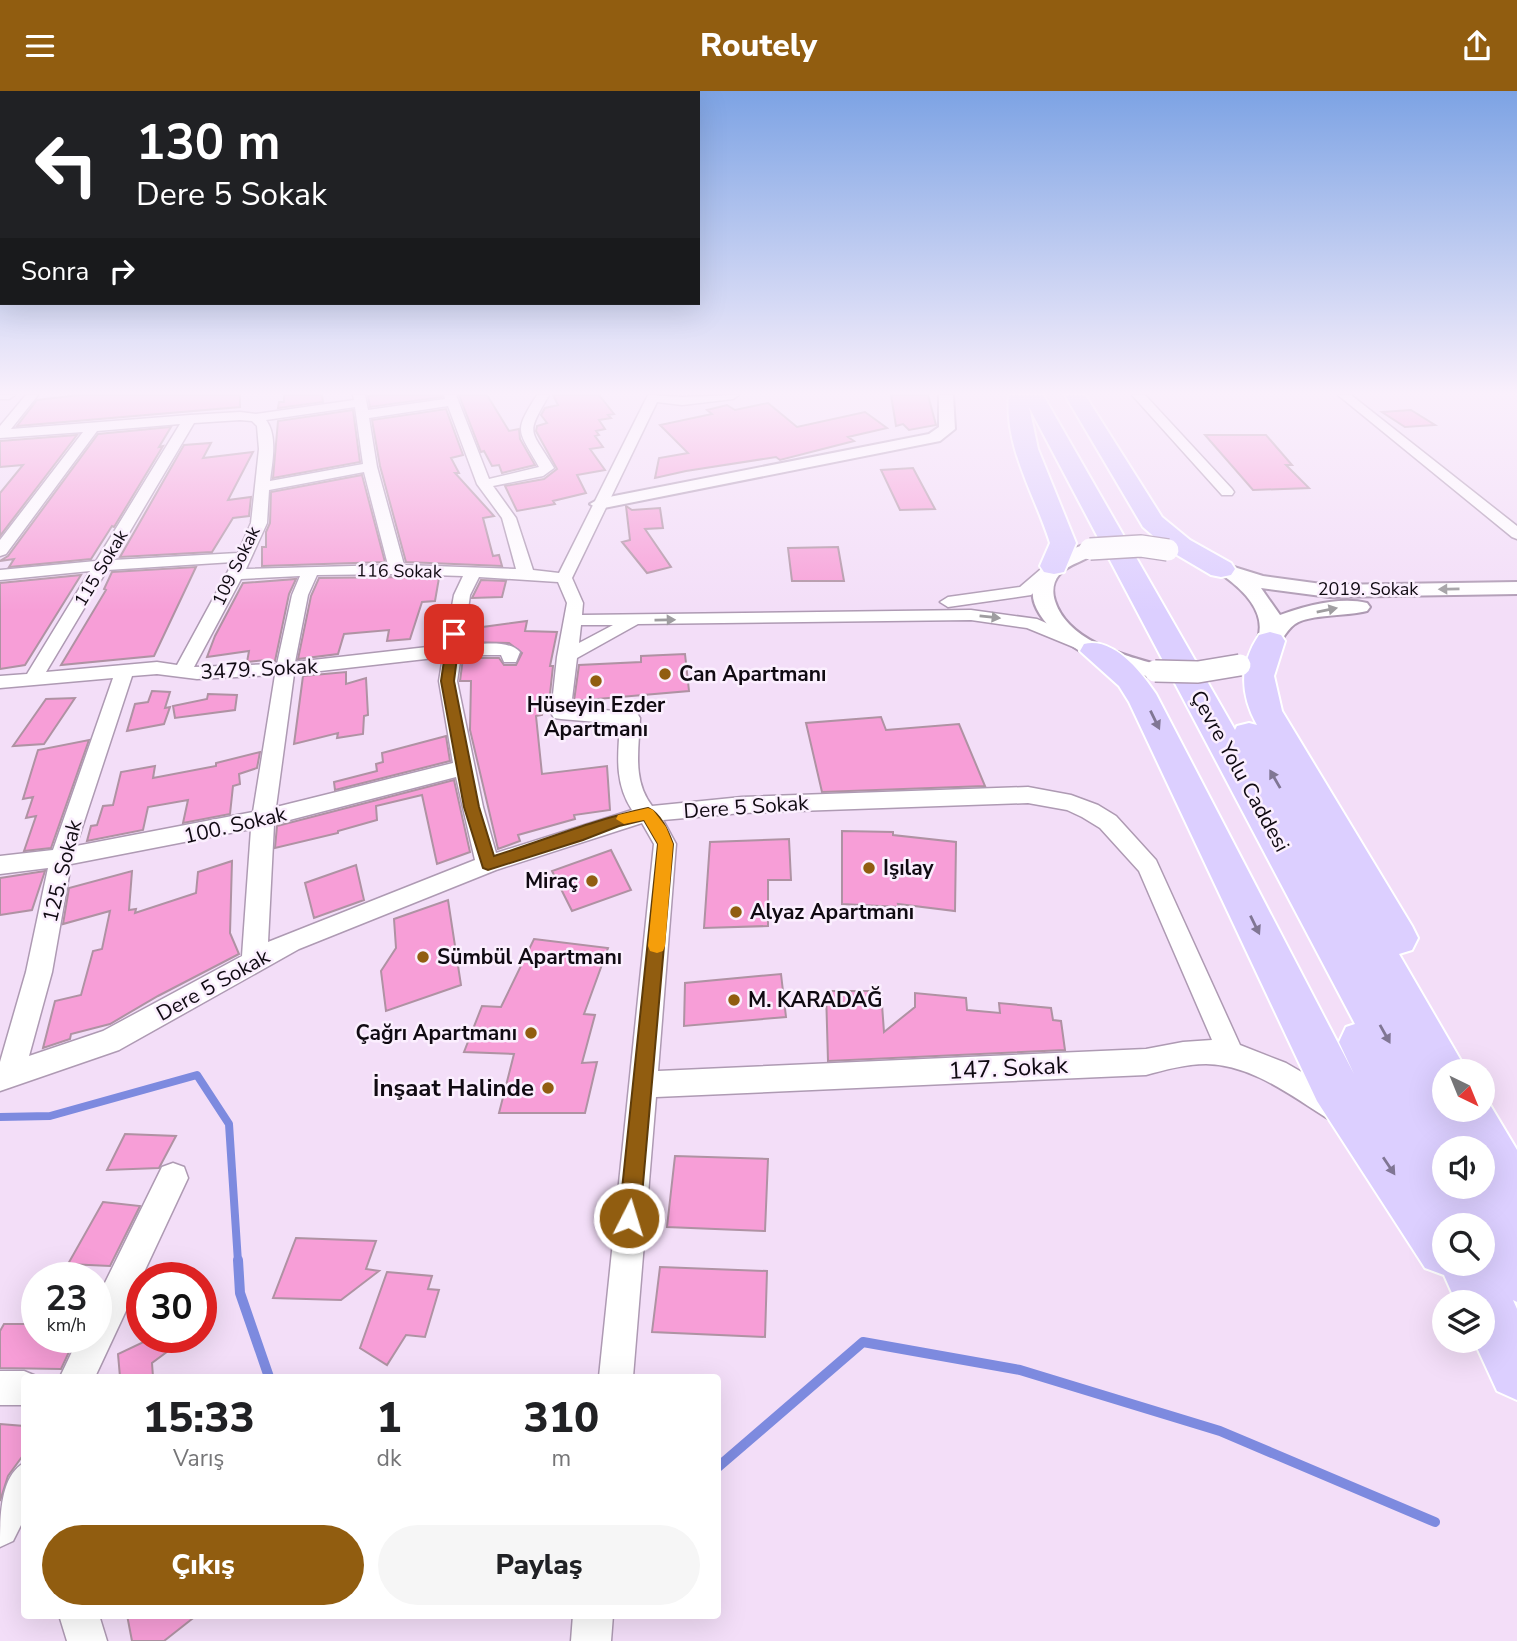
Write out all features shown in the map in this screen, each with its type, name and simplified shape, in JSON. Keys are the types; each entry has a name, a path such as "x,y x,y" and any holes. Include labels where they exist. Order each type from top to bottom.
{"highway":[{"path":"1034,467 1063,543 1054,566"},
{"name":"Çevre Yolu Caddesi","path":"1073,467 1440,1136"},
{"name":"Çevre Yolu Caddesi","path":"1095,467 1437,1059"},
{"path":"1119,467 1152,522 1181,546 1221,569"},
{"path":"1270,641 1257,669 1258,687 1266,711 1465,1059"},
{"path":"1095,652 1130,680 1146,701 1334,1085 1432,1231"},
{"path":"1195,689 1442,1213"},
{"path":"1298,819 1456,1059"},
{"path":"1495,1112 1517,1151"},
{"path":"1495,1118 1517,1151"},
{"path":"1473,1122 1517,1198"},
{"path":"1475,1199 1517,1275"}],"street":[{"path":"0,551 63,467"},
{"name":"115 Sokak","path":"32,680 162,467"},
{"name":"109 Sokak","path":"182,672 244,557 259,523 263,467"},
{"path":"261,487 368,467"},
{"path":"370,467 397,571"},
{"path":"478,467 484,484 509,518 526,574"},
{"path":"484,484 538,473 547,467"},
{"path":"615,1374 666,844 661,831 635,797 629,781 630,718 561,713 573,612 564,578 618,467"},
{"path":"599,504 785,467"},
{"path":"1205,467 1227,492"},
{"path":"1434,467 1517,534"},
{"path":"573,612 631,606 960,602 1025,591 1069,556 1090,549 1140,546 1168,550 1221,569 1246,584 1264,603 1272,622 1270,641"},
{"path":"0,575 104,565 244,557"},
{"path":"1054,566 1044,580 1042,597 1051,616 1069,635 1095,652"},
{"name":"2019. Sokak","path":"1221,569 1260,582 1329,591 1517,587"},
{"path":"254,963 263,820 285,669 300,595 311,570"},
{"name":"116 Sokak","path":"234,574 311,570 397,571 526,574 564,578"},
{"path":"472,573 462,595 448,681 472,807 488,864"},
{"name":"2019. Sokak","path":"1095,652 1155,671 1186,674 1216,672 1240,665 1259,655 1288,619 1336,608 1517,607"},
{"path":"573,612 636,620 971,615 1031,623 1095,652"},
{"path":"566,657 636,620"},
{"name":"3479. Sokak","path":"1,684 166,667 182,672 220,673 285,669 452,650 506,650 511,652 510,657"},
{"name":"125. Sokak","path":"5,1076 38,972 61,858 125,670"},
{"name":"100. Sokak","path":"0,865 61,858 263,820 466,767"},
{"name":"Dere 5 Sokak","path":"5,1076 110,1041 290,942 488,864 617,821 648,814 742,805 1028,795 1071,803 1090,811 1108,822 1148,866 1231,1054"},
{"name":"147. Sokak","path":"641,1085 1146,1062 1203,1052 1231,1054 1265,1066 1357,1120"},
{"path":"78,1374 173,1178"},
{"path":"0,1388 21,1388"},
{"path":"0,1528 21,1487"},
{"path":"80,1619 87,1641"},
{"path":"591,1641 593,1619"}],"building":[{"path":"21,467 52,467 0,536 0,493"},
{"path":"73,467 150,467 91,559 9,567 14,559 0,561 8,556"},
{"path":"171,467 245,467 228,500 251,497 249,516 233,518 212,552 120,557"},
{"path":"274,467 331,467 273,478"},
{"path":"380,467 456,467 459,473 455,473 494,516 483,518 493,556 499,555 502,566 406,562"},
{"path":"500,467 525,467 502,473"},
{"path":"603,467 605,470 577,475 586,493 553,501 555,504 517,511 505,486 544,479 557,469"},
{"path":"657,467 710,467 686,471 655,478"},
{"path":"1233,467 1288,467 1309,488 1253,490"},
{"path":"913,468 935,509 900,510 881,470"},
{"path":"362,475 385,562 262,566 262,547 266,547 266,532 270,523 271,492"},
{"path":"626,506 632,510 660,508 663,528 645,529 671,567 647,573 622,542 630,540"},
{"path":"838,547 844,581 792,581 788,548"},
{"path":"196,567 154,656 61,665 106,590 104,589 112,572"},
{"path":"81,575 25,665 0,669 0,583"},
{"path":"319,578 439,578 435,601 422,602 410,639 387,641 389,630 344,634 338,654 298,659 311,596"},
{"path":"296,579 289,594 275,661 247,662 249,651 207,657 243,583"},
{"path":"481,580 506,581 502,597 472,598"},
{"path":"527,621 525,631 557,632 550,666 553,666 549,703 544,704 542,715 536,716 542,774 607,766 610,810 574,815 575,819 518,835 520,841 498,849 470,730 471,681 460,681 463,658 499,658 504,665 516,665 522,653 509,643 466,642 468,629"},
{"path":"685,654 689,691 574,701 579,665 641,662 641,656"},
{"path":"346,672 346,684 366,678 368,715 364,716 363,734 337,738 338,733 294,744 303,676"},
{"path":"152,691 170,692 165,708 170,707 164,724 127,731 135,704 148,702"},
{"path":"208,694 237,695 235,710 175,718 173,706 207,699"},
{"path":"75,698 44,744 13,746 46,699"},
{"path":"881,717 886,730 959,724 985,786 822,792 806,723"},
{"path":"446,736 450,761 335,790 334,782 377,771 376,764 383,762 382,753"},
{"path":"89,740 51,848 24,851 36,816 26,818 33,797 23,799 38,750"},
{"path":"260,752 257,768 239,774 240,784 233,786 230,814 183,823 188,800 148,807 143,830 87,841 91,826 97,825 103,806 113,805 121,772 155,766 153,778 216,766 216,763"},
{"path":"454,780 470,852 437,864 422,795 376,806 377,820 338,833 275,848 277,826"},
{"path":"842,831 893,832 893,835 956,842 955,911 898,904 899,907 842,904"},
{"path":"789,839 791,880 768,880 768,926 704,928 710,842"},
{"name":"Miraç","path":"611,850 631,890 572,911 552,871"},
{"path":"232,861 230,933 239,954 110,1024 71,1034 70,1039 43,1048 55,1001 81,995 93,951 102,949 110,911 63,924 69,888 132,871 129,910 136,909 135,913 196,893 198,872"},
{"path":"356,865 364,900 314,918 305,883"},
{"path":"45,871 32,910 0,915 0,878"},
{"name":"Sümbül Apartmanı","path":"448,900 461,985 386,1011 381,971 396,948 394,919"},
{"path":"534,939 608,948 584,1014 595,1015 582,1063 597,1062 585,1113 499,1113 514,1054 464,1052 482,1006 501,1007"},
{"name":"M. KARADAĞ","path":"781,974 786,1017 684,1026 685,983"},
{"path":"826,991 881,991 884,1032 915,1007 915,993 966,998 967,1010 1000,1013 999,1003 1051,1008 1053,1020 1061,1021 1065,1050 828,1061"},
{"path":"125,1134 176,1136 159,1168 107,1170"},
{"path":"675,1156 768,1159 765,1231 667,1227"},
{"path":"103,1202 140,1206 112,1262 69,1262"},
{"path":"296,1238 376,1241 366,1269 379,1271 341,1300 273,1298"},
{"path":"660,1267 767,1271 765,1337 652,1332"},
{"path":"387,1272 432,1276 428,1289 439,1290 425,1337 406,1335 387,1365 360,1348"},
{"path":"4,1324 21,1324 21,1353 68,1353 61,1369 0,1368 0,1331"},
{"path":"126,1350 126,1353 165,1353 152,1363 153,1374 120,1374 118,1354"},
{"path":"0,1424 21,1426 21,1458 8,1476 0,1501"},
{"path":"128,1619 192,1619 164,1641 132,1641"}],"waterway":[{"path":"0,1117 50,1116 197,1075 229,1124 238,1262"},
{"path":"238,1260 240,1293 268,1374"},
{"path":"721,1464 863,1342 1020,1370 1220,1431 1435,1522"}],"slow traffic":[{"path":"624,819 648,814 661,831 666,844 657,946"}],"place":[{"name":"Can Apartmanı","path":"665,674"},
{"name":"Hüseyin Ezder Apartmanı","path":"596,681"},
{"name":"Işılay","path":"869,868"},
{"name":"Miraç","path":"592,881"},
{"name":"Alyaz Apartmanı","path":"736,912"},
{"name":"Sümbül Apartmanı","path":"423,957"},
{"name":"M. KARADAĞ","path":"734,1000"},
{"name":"Çağrı Apartmanı","path":"531,1033"},
{"name":"İnşaat Halinde","path":"548,1088"}],"route":[{"path":"454,634 448,681 472,807 488,864 617,821 648,814 661,831 666,844 629,1218"}]}
